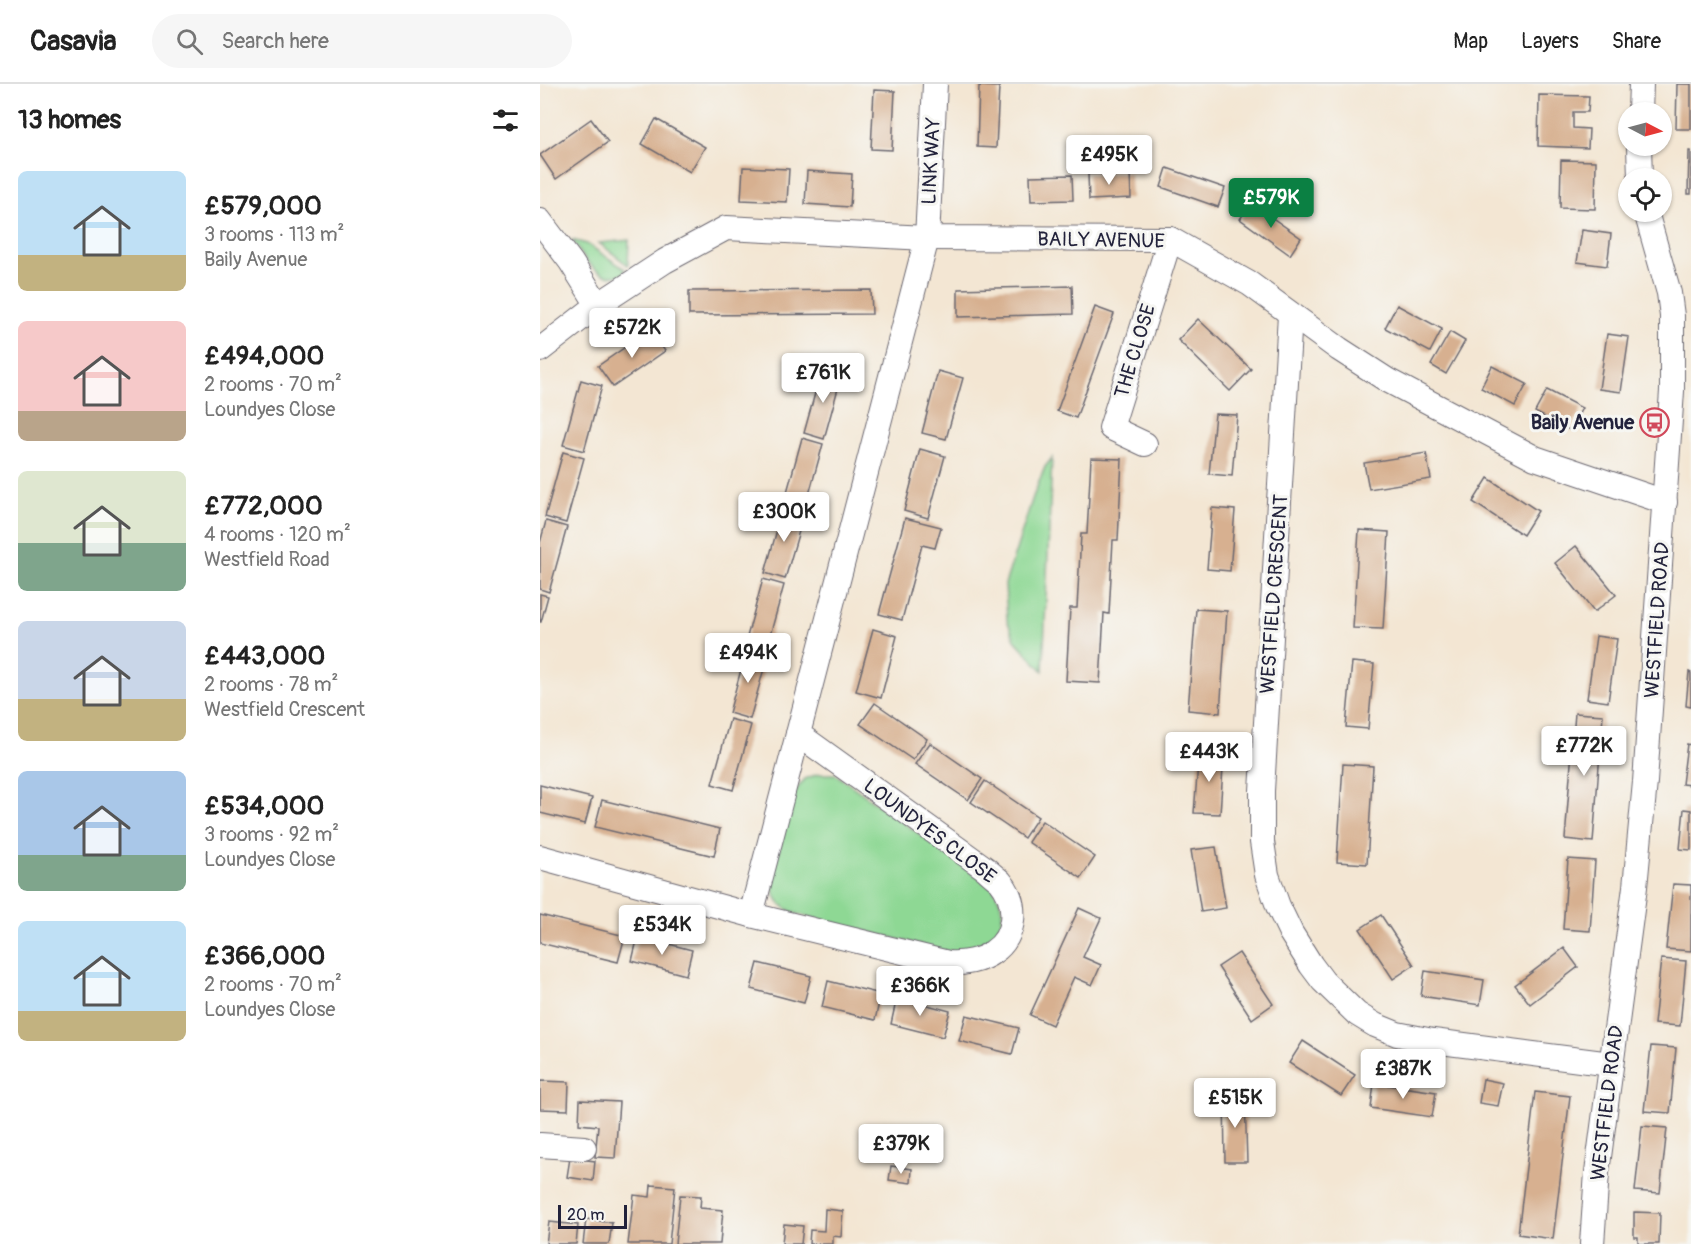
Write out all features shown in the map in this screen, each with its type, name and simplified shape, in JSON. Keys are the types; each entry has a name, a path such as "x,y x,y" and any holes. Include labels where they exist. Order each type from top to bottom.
{"street":[{"name":"LINK WAY","path":"927,238 934,84"},
{"path":"1640,102 1641,84"},
{"path":"540,221 571,262 598,305 540,350"},
{"name":"WESTFIELD ROAD","path":"1592,1244 1597,1172 1636,875 1647,759 1672,391 1670,293 1649,222"},
{"name":"BAILY AVENUE","path":"598,305 666,261 726,228 927,238 1170,239 1250,285 1290,315 1387,380 1535,458 1665,502"},
{"path":"752,915 927,238"},
{"name":"THE CLOSE","path":"1145,444 1111,428 1170,239"},
{"name":"WESTFIELD CRESCENT","path":"1290,315 1262,791 1262,842 1267,875 1278,906 1300,950 1323,981 1357,1014 1375,1025 1397,1034 1433,1041 1611,1064"},
{"name":"LOUNDYES CLOSE","path":"540,857 752,915 948,963 961,964 994,952 1009,935 1012,924 1009,898 1001,882 986,868 798,734"},
{"path":"540,1145 584,1148"}],"green space":[{"path":"572,240 587,244 625,269 623,274 614,276 599,272 586,260"},
{"path":"629,240 628,265 599,243"},
{"path":"1052,458 1043,671 1015,640 1007,620 1005,584 1033,497 1045,467"},
{"path":"818,774 835,774 993,887 1002,910 1002,921 994,938 978,947 949,952 797,914 781,905 773,891 772,878 792,795 805,779"}],"building":[{"path":"1677,84 1691,84 1691,129 1676,129"},
{"path":"979,86 999,87 996,148 977,147"},
{"path":"874,90 895,91 892,150 871,149"},
{"path":"1539,95 1589,96 1588,112 1573,112 1573,128 1589,129 1588,148 1538,146"},
{"path":"591,119 608,142 556,179 540,155"},
{"path":"656,119 705,147 690,172 642,144"},
{"path":"1689,151 1691,151 1691,194 1688,194"},
{"path":"1561,160 1596,161 1595,209 1560,208"},
{"path":"743,167 789,169 787,202 741,200"},
{"path":"1167,168 1225,188 1218,207 1161,187"},
{"path":"807,171 852,174 850,207 805,204"},
{"path":"1130,173 1131,198 1089,200 1088,174"},
{"path":"1072,175 1073,200 1031,201 1030,176"},
{"path":"1251,203 1301,238 1290,255 1240,219"},
{"path":"1582,230 1611,234 1607,266 1577,262"},
{"path":"1072,286 1073,314 958,317 958,289"},
{"path":"871,290 872,314 689,315 689,291"},
{"path":"1397,305 1442,329 1430,352 1385,328"},
{"path":"1095,307 1114,314 1076,418 1057,411"},
{"path":"1198,319 1251,369 1230,391 1178,340"},
{"path":"650,330 665,351 613,387 598,366"},
{"path":"1450,332 1465,341 1446,374 1431,365"},
{"path":"1607,334 1629,337 1621,392 1599,389"},
{"path":"1492,366 1527,384 1515,406 1481,388"},
{"path":"822,368 842,374 824,439 804,433"},
{"path":"938,371 963,378 946,439 922,433"},
{"path":"581,380 602,386 584,451 563,445"},
{"path":"1547,390 1582,408 1570,430 1535,412"},
{"path":"1215,414 1237,415 1232,476 1209,474"},
{"path":"802,438 823,444 805,509 784,503"},
{"path":"920,449 945,456 928,518 904,511"},
{"path":"563,452 584,458 566,523 545,517"},
{"path":"1426,453 1431,479 1369,489 1364,463"},
{"path":"1091,458 1122,459 1118,540 1113,540 1109,614 1104,613 1100,683 1066,681 1070,608 1077,608 1081,534 1087,534"},
{"path":"1488,478 1538,511 1523,535 1473,502"},
{"path":"783,508 804,514 785,579 765,573"},
{"path":"1212,508 1235,510 1230,571 1207,569"},
{"path":"905,518 941,527 935,548 922,545 902,620 879,614"},
{"path":"546,521 567,527 549,592 540,589 540,543"},
{"path":"1359,530 1389,532 1383,629 1353,628"},
{"path":"1576,546 1616,595 1594,612 1555,563"},
{"path":"763,579 784,585 766,650 745,644"},
{"path":"540,594 548,596 541,622 540,622"},
{"path":"1196,609 1227,611 1220,713 1188,710"},
{"path":"873,629 897,636 881,698 856,691"},
{"path":"1596,636 1617,639 1608,702 1587,699"},
{"path":"747,648 768,654 750,719 729,713"},
{"path":"1352,662 1374,664 1368,729 1346,727"},
{"path":"1689,672 1691,673 1691,707 1686,706"},
{"path":"875,703 927,739 913,760 860,724"},
{"path":"1575,713 1603,715 1593,842 1565,839"},
{"path":"730,719 751,725 733,790 712,784"},
{"path":"930,743 982,779 968,800 915,764"},
{"path":"1687,744 1691,745 1691,785 1682,784"},
{"path":"1199,751 1224,752 1220,814 1194,813"},
{"path":"1343,764 1373,766 1367,864 1337,862"},
{"path":"985,781 1038,817 1024,838 971,802"},
{"path":"540,785 592,798 585,824 540,813"},
{"path":"602,800 720,829 714,856 595,827"},
{"path":"1684,809 1691,810 1691,850 1680,849"},
{"path":"1042,821 1095,857 1081,878 1028,842"},
{"path":"1216,847 1226,908 1201,912 1191,850"},
{"path":"1568,859 1595,861 1590,931 1563,929"},
{"path":"1673,884 1691,885 1691,951 1666,949"},
{"path":"1079,908 1101,918 1083,957 1101,965 1092,985 1074,977 1052,1025 1030,1015"},
{"path":"540,915 625,936 618,962 540,943"},
{"path":"1381,915 1414,965 1393,979 1360,929"},
{"path":"638,936 692,950 686,975 632,961"},
{"path":"1564,948 1578,967 1530,1004 1515,985"},
{"path":"1239,953 1273,1004 1252,1019 1218,967"},
{"path":"1661,959 1686,961 1680,1026 1654,1024"},
{"path":"758,963 811,976 804,1003 751,989"},
{"path":"1425,971 1484,980 1480,1005 1421,996"},
{"path":"828,981 881,994 875,1020 822,1007"},
{"path":"897,997 950,1011 943,1037 891,1024"},
{"path":"966,1015 1019,1028 1012,1054 959,1041"},
{"path":"1303,1041 1355,1075 1341,1096 1289,1063"},
{"path":"1651,1046 1676,1048 1670,1113 1644,1111"},
{"path":"1483,1079 1503,1083 1498,1106 1479,1103"},
{"path":"540,1081 569,1082 568,1110 540,1109"},
{"path":"1374,1083 1436,1092 1432,1117 1371,1108"},
{"path":"1535,1092 1570,1096 1553,1239 1518,1234"},
{"path":"1224,1096 1245,1096 1247,1162 1225,1162"},
{"path":"580,1100 619,1102 615,1158 595,1157 598,1126 579,1124"},
{"path":"1642,1126 1667,1128 1660,1193 1635,1191"},
{"path":"570,1158 595,1161 593,1181 567,1177"},
{"path":"891,1166 912,1169 911,1183 889,1180"},
{"path":"651,1185 675,1187 669,1244 628,1244 634,1195 650,1197"},
{"path":"680,1195 701,1196 700,1208 723,1210 720,1244 675,1244"},
{"path":"825,1209 843,1211 841,1237 833,1236 833,1244 809,1244 810,1230 824,1231"},
{"path":"1634,1212 1660,1213 1659,1244 1638,1244 1638,1237 1634,1237"},
{"path":"586,1219 612,1223 609,1244 583,1244"},
{"path":"549,1222 578,1225 576,1244 546,1244"},
{"path":"784,1224 803,1226 801,1244 782,1244"}],"place":[{"name":"Baily Avenue","path":"1655,422"}]}
